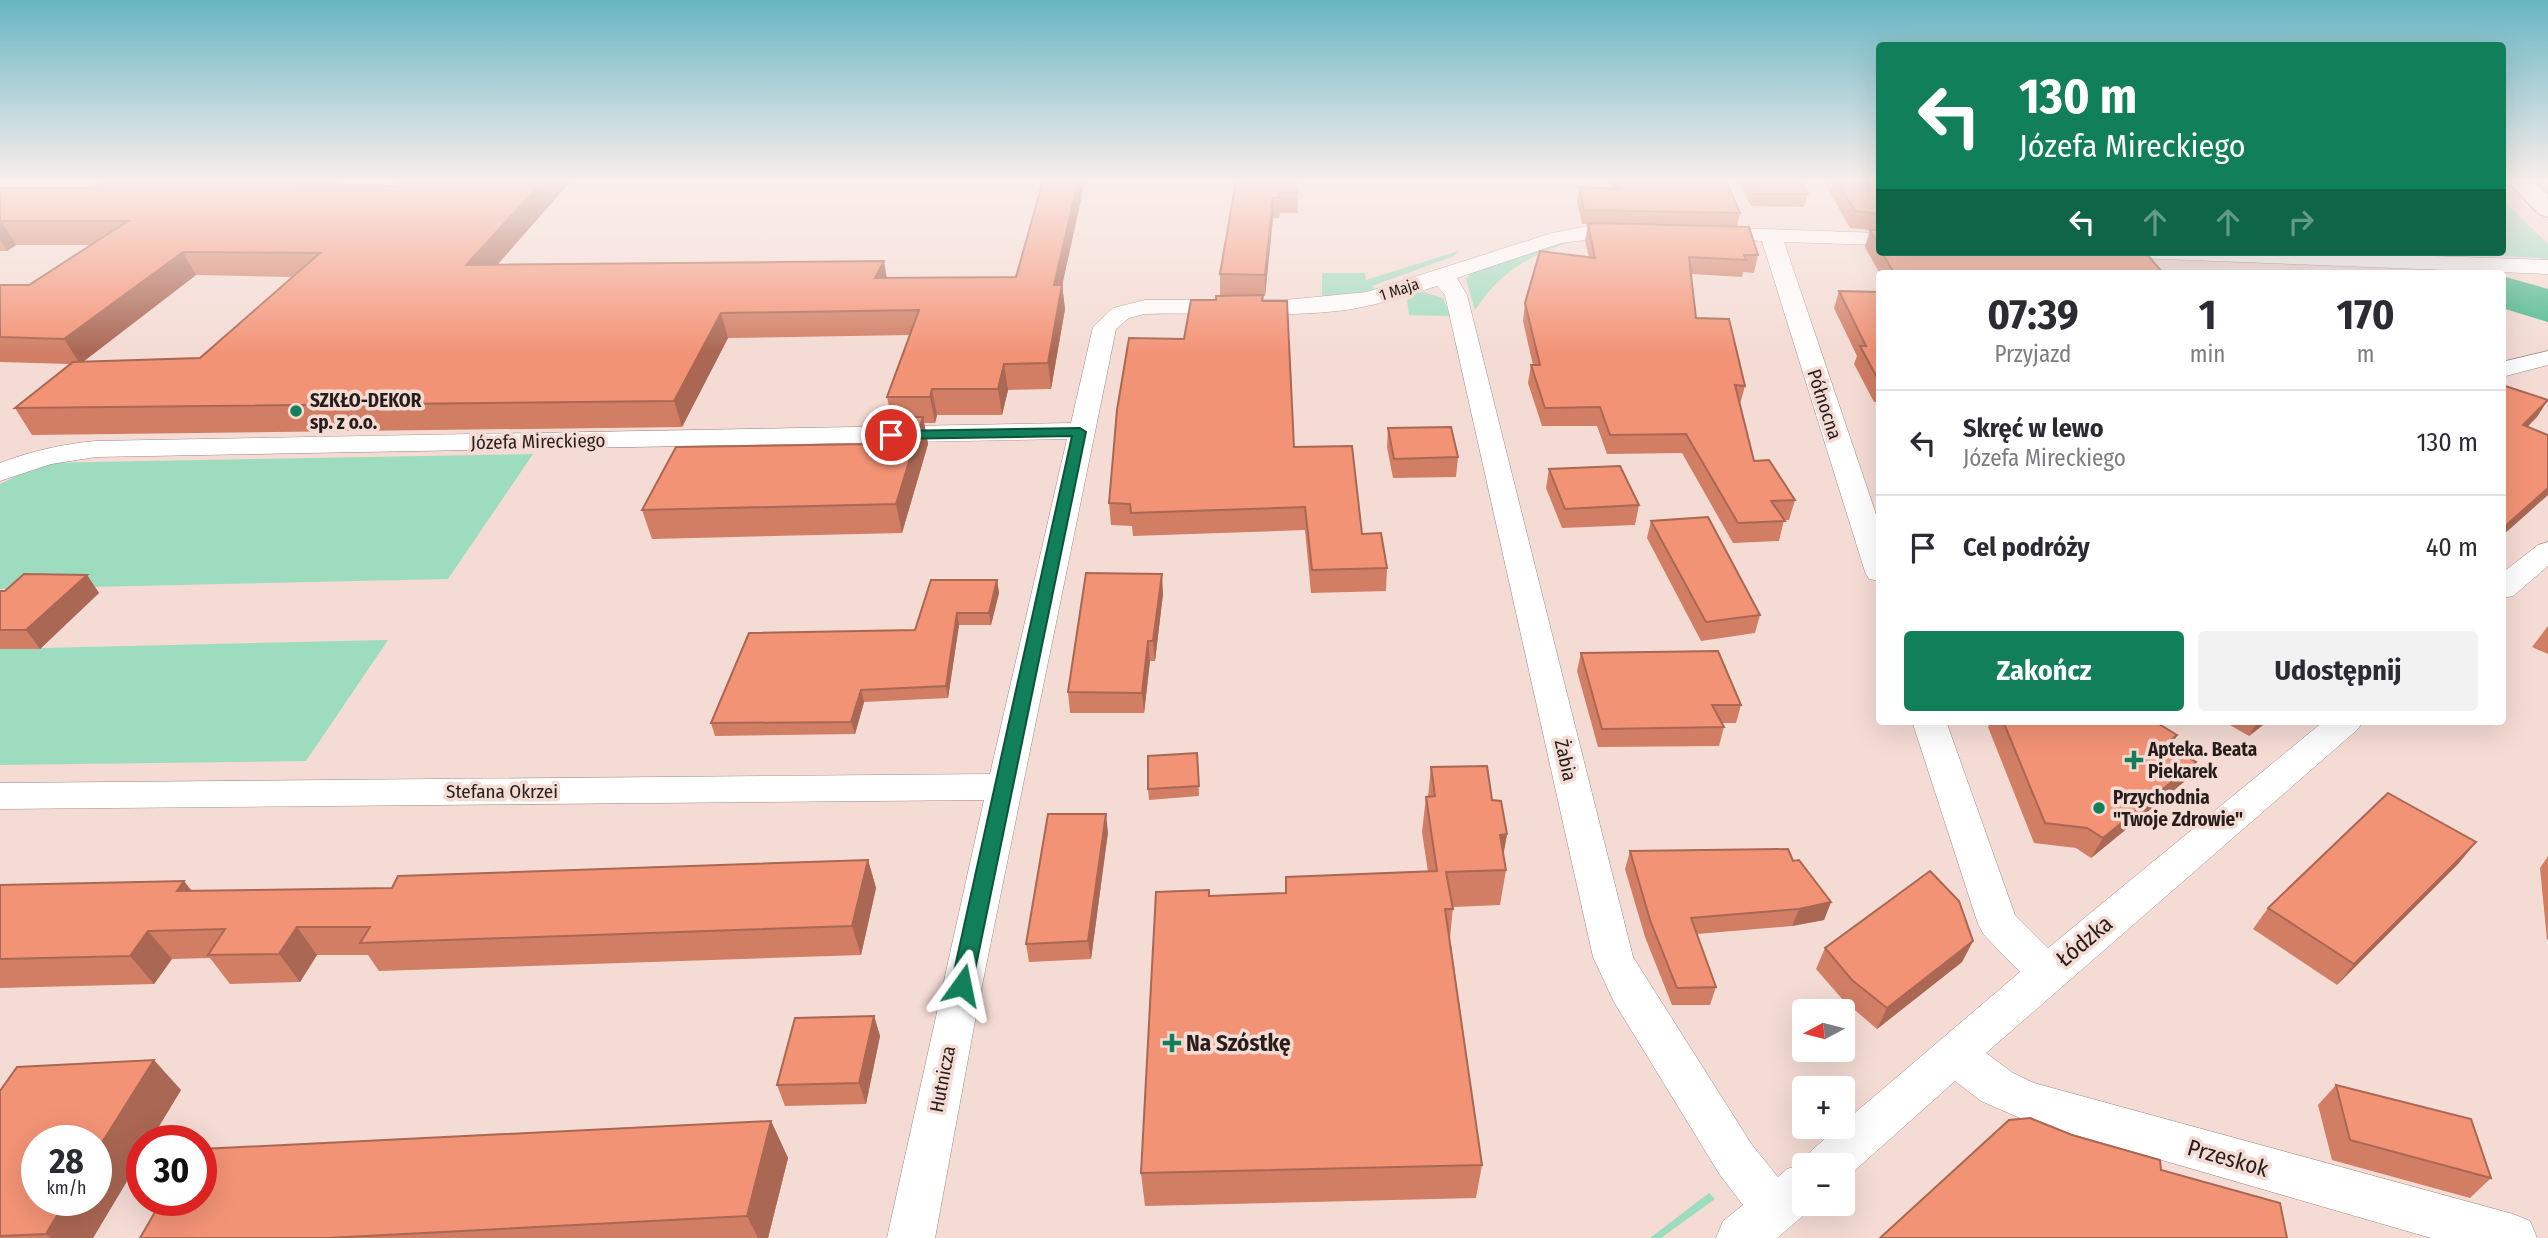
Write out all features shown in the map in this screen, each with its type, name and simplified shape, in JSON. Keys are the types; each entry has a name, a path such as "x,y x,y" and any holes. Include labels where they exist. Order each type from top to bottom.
{"street":[{"name":"1 Maja","path":"1121,313 1161,306 1333,304 1377,297 1545,239"},
{"name":"Północna","path":"1772,239 1873,532"},
{"path":"2247,256 2548,267"},
{"name":"Żabia","path":"1438,276 1450,284 1456,295 1613,957 1629,990 1735,1160 1790,1197"},
{"name":"Hutnicza","path":"911,1238 1101,332 1121,313"},
{"path":"2506,369 2548,358"},
{"name":"Józefa Mireckiego","path":"0,473 26,462 67,452 96,449 1080,432"},
{"path":"2506,586 2548,551"},
{"path":"1930,725 1998,924 2047,973"},
{"name":"Łódzka","path":"1842,1153 2047,973 2341,725"},
{"name":"Stefana Okrzei","path":"0,796 1004,787"},
{"name":"Przeskok","path":"1954,1055 1997,1087 2027,1101 2513,1238"},
{"path":"1740,1238 1790,1197"}],"green space":[{"path":"1582,239 1550,249 1521,264 1497,283 1475,310 1466,279 1472,272 1544,245"},
{"path":"2506,239 2543,239 2548,244 2548,259 2506,256"},
{"path":"1458,251 1454,256 1372,286 1374,289 1322,299 1322,273 1365,273 1366,280"},
{"path":"1423,292 1443,298 1450,316 1409,315 1407,300 1410,298 1407,295"},
{"path":"533,454 448,579 0,589 0,484 43,463"},
{"path":"388,640 306,761 0,765 0,649"},
{"path":"1709,1193 1715,1199 1661,1238 1650,1238"}],"building":[{"path":"101,239 490,239 466,265 884,261 875,278 1016,277 1027,239 1065,239 1054,285 1062,285 1048,363 1004,364 998,389 932,389 930,397 887,397 919,310 721,313 674,401 15,408 73,362 200,358 320,253 183,252 64,339 0,337 0,285 29,285"},
{"path":"1226,239 1269,239 1265,275 1220,274"},
{"path":"1591,239 1753,239 1758,255 1744,255 1746,260 1689,257 1696,318 1729,319 1745,386 1735,385 1754,461 1769,460 1795,500 1771,501 1785,521 1738,523 1686,434 1610,435 1600,407 1545,408 1531,365 1540,365 1525,303 1540,251 1595,258"},
{"path":"1884,256 2148,256 2160,270 1892,270"},
{"path":"1839,291 1876,292 1876,376 1860,346 1866,346"},
{"path":"1263,295 1262,301 1287,301 1294,447 1352,446 1362,534 1381,533 1387,568 1312,570 1305,507 1131,513 1130,504 1109,503 1117,410 1129,338 1184,339 1191,300 1216,300 1216,296"},
{"path":"2506,386 2548,400 2523,425 2548,435 2548,488 2506,525"},
{"path":"879,417 923,417 896,504 642,510 676,447 869,444"},
{"path":"1451,427 1458,457 1394,459 1388,428"},
{"path":"1620,466 1639,505 1565,509 1549,469"},
{"path":"1708,517 1760,615 1706,622 1651,521"},
{"path":"1086,573 1162,574 1153,641 1148,641 1142,693 1068,692"},
{"path":"24,574 87,575 26,630 0,630 0,591 5,591"},
{"path":"931,580 997,580 989,613 957,613 946,686 861,690 851,722 711,723 749,633 915,630"},
{"path":"1718,651 1741,705 1712,705 1724,727 1602,729 1581,653"},
{"path":"2005,725 2161,725 2177,735 2166,744 2196,762 2103,838 2087,828 2045,823"},
{"path":"1197,753 1199,786 1148,789 1148,756"},
{"path":"1487,766 1492,800 1501,801 1507,834 1500,835 1506,870 1446,872 1453,909 1445,909 1482,1165 1141,1173 1156,892 1209,890 1209,896 1286,893 1286,877 1437,871 1426,797 1435,796 1431,767"},
{"path":"2388,793 2476,842 2354,964 2268,908"},
{"path":"1048,814 1106,814 1088,941 1026,944"},
{"path":"1788,849 1793,861 1799,860 1831,902 1799,909 1691,918 1716,987 1677,988 1650,920 1630,851"},
{"path":"868,860 852,926 360,943 370,927 297,927 279,954 208,955 225,929 148,931 130,956 0,959 0,885 184,881 177,891 392,888 398,876"},
{"path":"1930,871 1959,901 1973,941 1887,1008 1852,980 1825,948"},
{"path":"874,1016 859,1083 777,1085 795,1018"},
{"path":"154,1060 112,1127 21,1125 21,1216 57,1216 46,1234 0,1236 0,1091 17,1067"},
{"path":"2336,1085 2471,1119 2491,1178 2350,1140"},
{"path":"2030,1118 2072,1135 2160,1160 2161,1170 2280,1203 2287,1238 1880,1238 2009,1120"},
{"path":"771,1121 747,1216 327,1238 140,1238 153,1216 217,1216 217,1148"}],"waterway":[{"path":"2506,292 2548,306"}],"place":[{"name":"SZKŁO-DEKOR sp. z o.o.","path":"296,411"},
{"name":"Apteka. Beata Piekarek","path":"2134,760"},
{"name":"Przychodnia \"Twoje Zdrowie\"","path":"2099,808"},
{"name":"Na Szóstkę","path":"1172,1043"}],"route":[{"path":"891,435 1080,432 962,985"}]}
